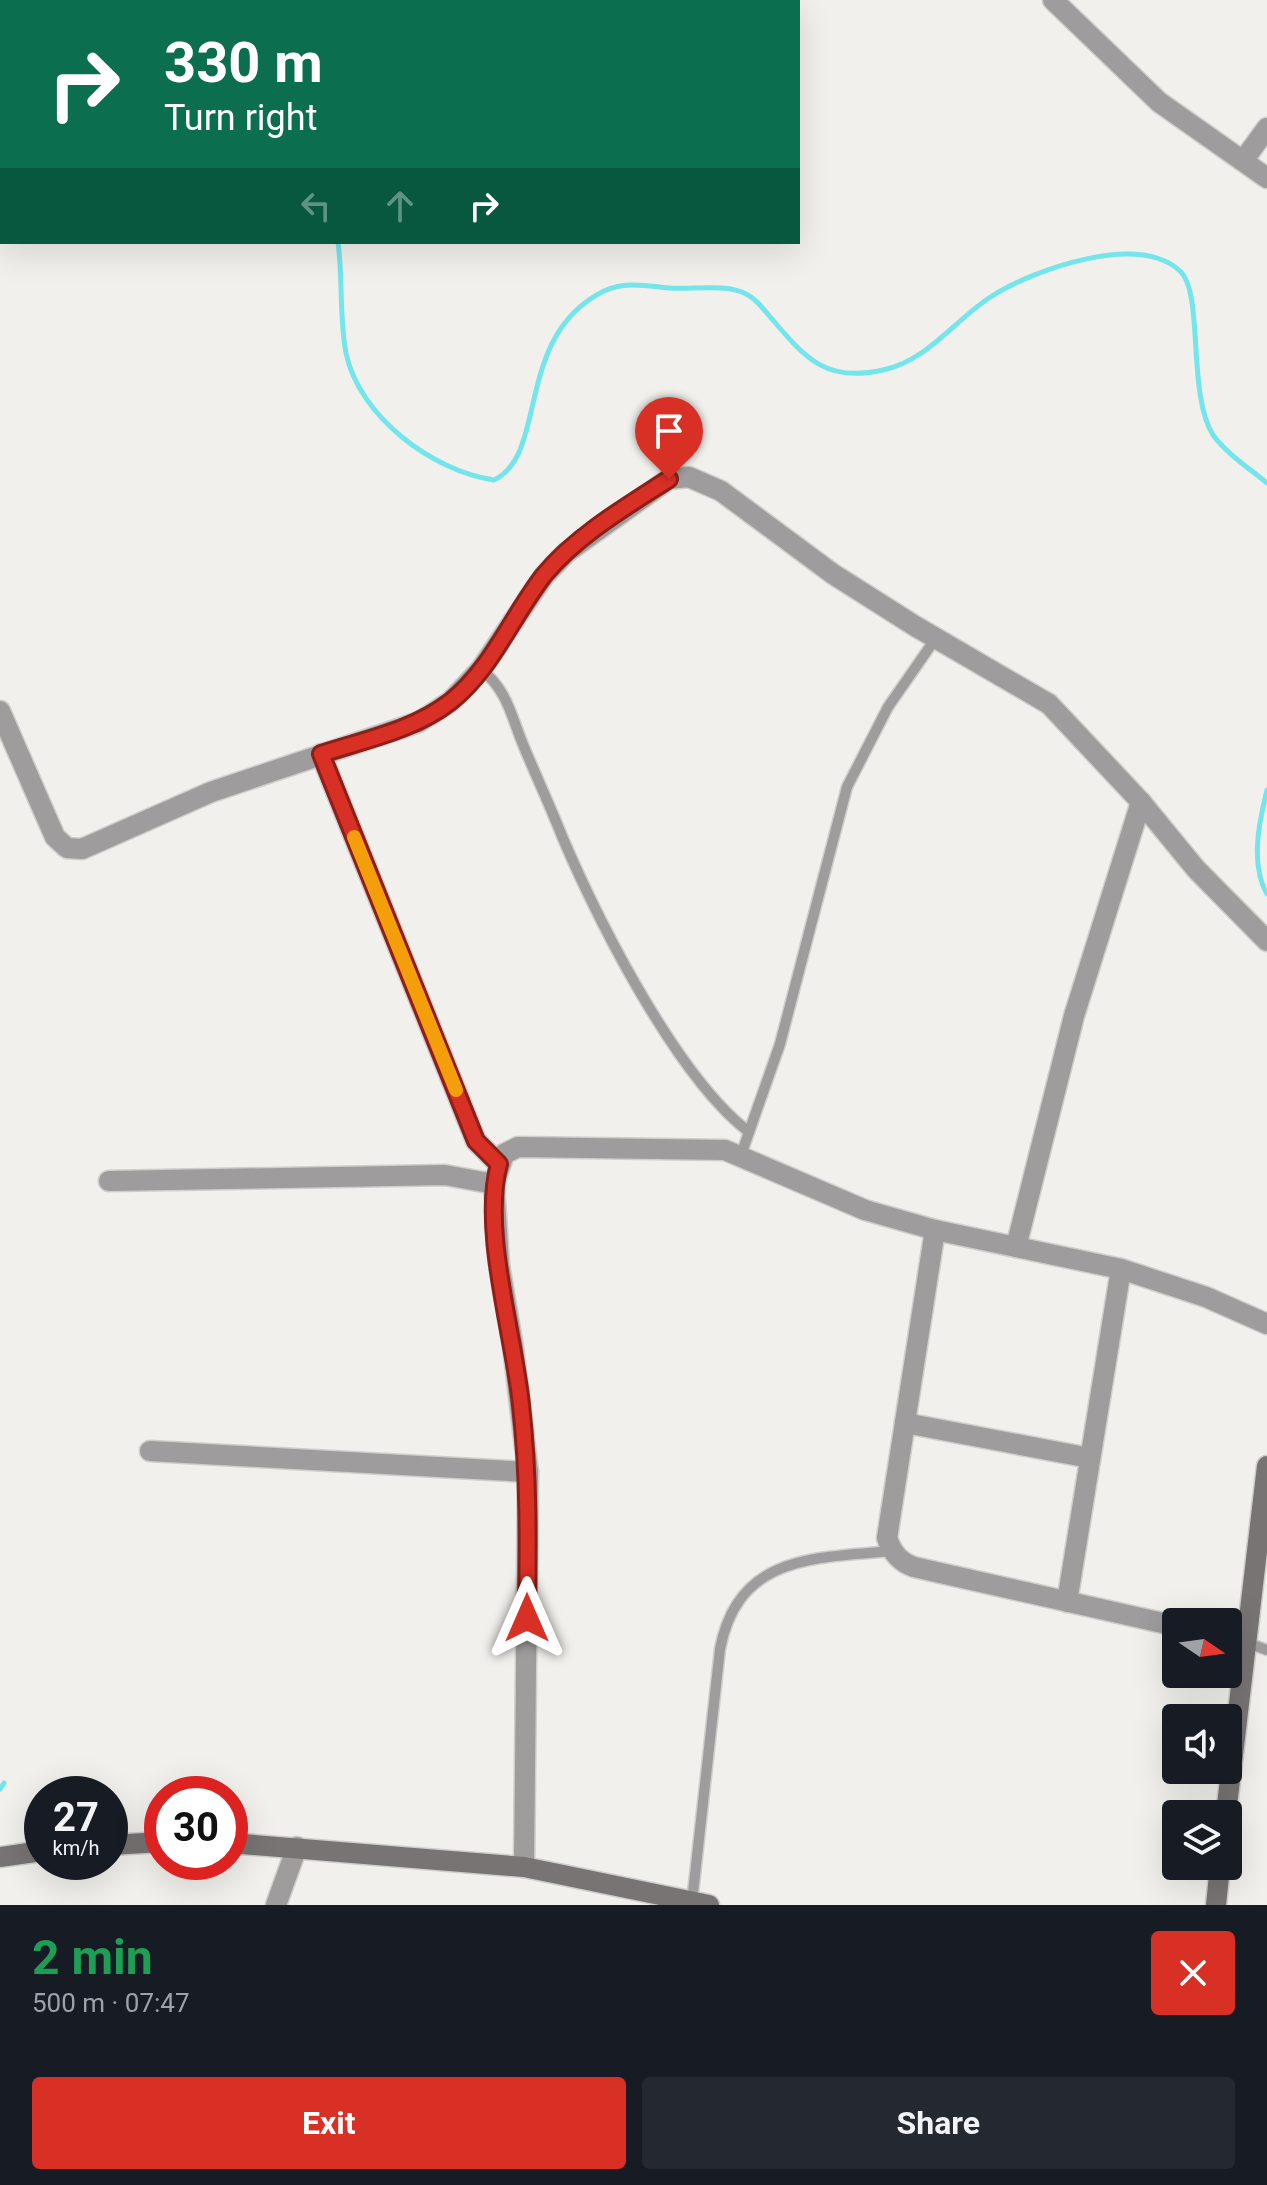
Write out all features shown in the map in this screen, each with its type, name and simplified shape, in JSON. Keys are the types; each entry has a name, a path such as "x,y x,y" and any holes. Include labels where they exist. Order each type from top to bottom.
{"street":[{"path":"1053,0 1159,102 1267,178"},
{"path":"1243,161 1267,128"},
{"path":"0,711 55,837 73,850 211,792 419,722 451,701 481,669 544,576 566,553 669,479 689,477 721,491 833,574 1063,715 1196,869 1267,941"},
{"path":"321,754 476,1141 497,1174"},
{"path":"1016,1247 1074,1016 1141,802"},
{"path":"524,1867 528,1472 513,1347 499,1264 497,1174 504,1154 518,1147 702,1147 741,1155 825,1196 935,1230 1121,1269 1206,1297 1267,1324"},
{"path":"109,1181 497,1174"},
{"path":"935,1230 887,1538 892,1551 914,1567 1162,1623"},
{"path":"1067,1602 1121,1269"},
{"path":"905,1423 1090,1458"},
{"path":"150,1451 528,1472"},
{"path":"1242,1608 1267,1466"},
{"path":"1227,1800 1233,1688"},
{"path":"248,1844 524,1867 701,1903"},
{"path":"276,1905 297,1847"},
{"path":"0,1857 24,1854"},
{"path":"1216,1905 1219,1880"}],"lane":[{"path":"741,1155 780,1044 847,787 888,707 936,638"},
{"path":"481,669 498,685 511,706 523,746 576,867 620,955 701,1080 728,1116 749,1132"},
{"path":"701,1903 720,1649 733,1610 756,1580 793,1563 892,1551"},
{"path":"1242,1642 1267,1650"}],"waterway":[{"path":"338,244 346,353 366,398 402,437 423,452 470,475 494,480 511,466 522,446 544,364 556,336 575,311 612,288 636,285 738,291 757,302 796,346 819,364 832,370 864,373 883,370 914,358 992,296 1033,276 1086,259 1139,255 1162,260 1180,271 1187,283 1192,300 1200,395 1205,417 1218,442 1267,483"},
{"path":"1267,790 1257,856 1267,894"},
{"path":"0,1789 4,1783"}],"slow traffic":[{"path":"354,837 456,1090"}],"route":[{"path":"527,1618 528,1472 521,1401 499,1264 494,1184 499,1164 476,1141 321,754 419,722 451,701 481,669 511,629 544,576 566,553 669,479"}]}
